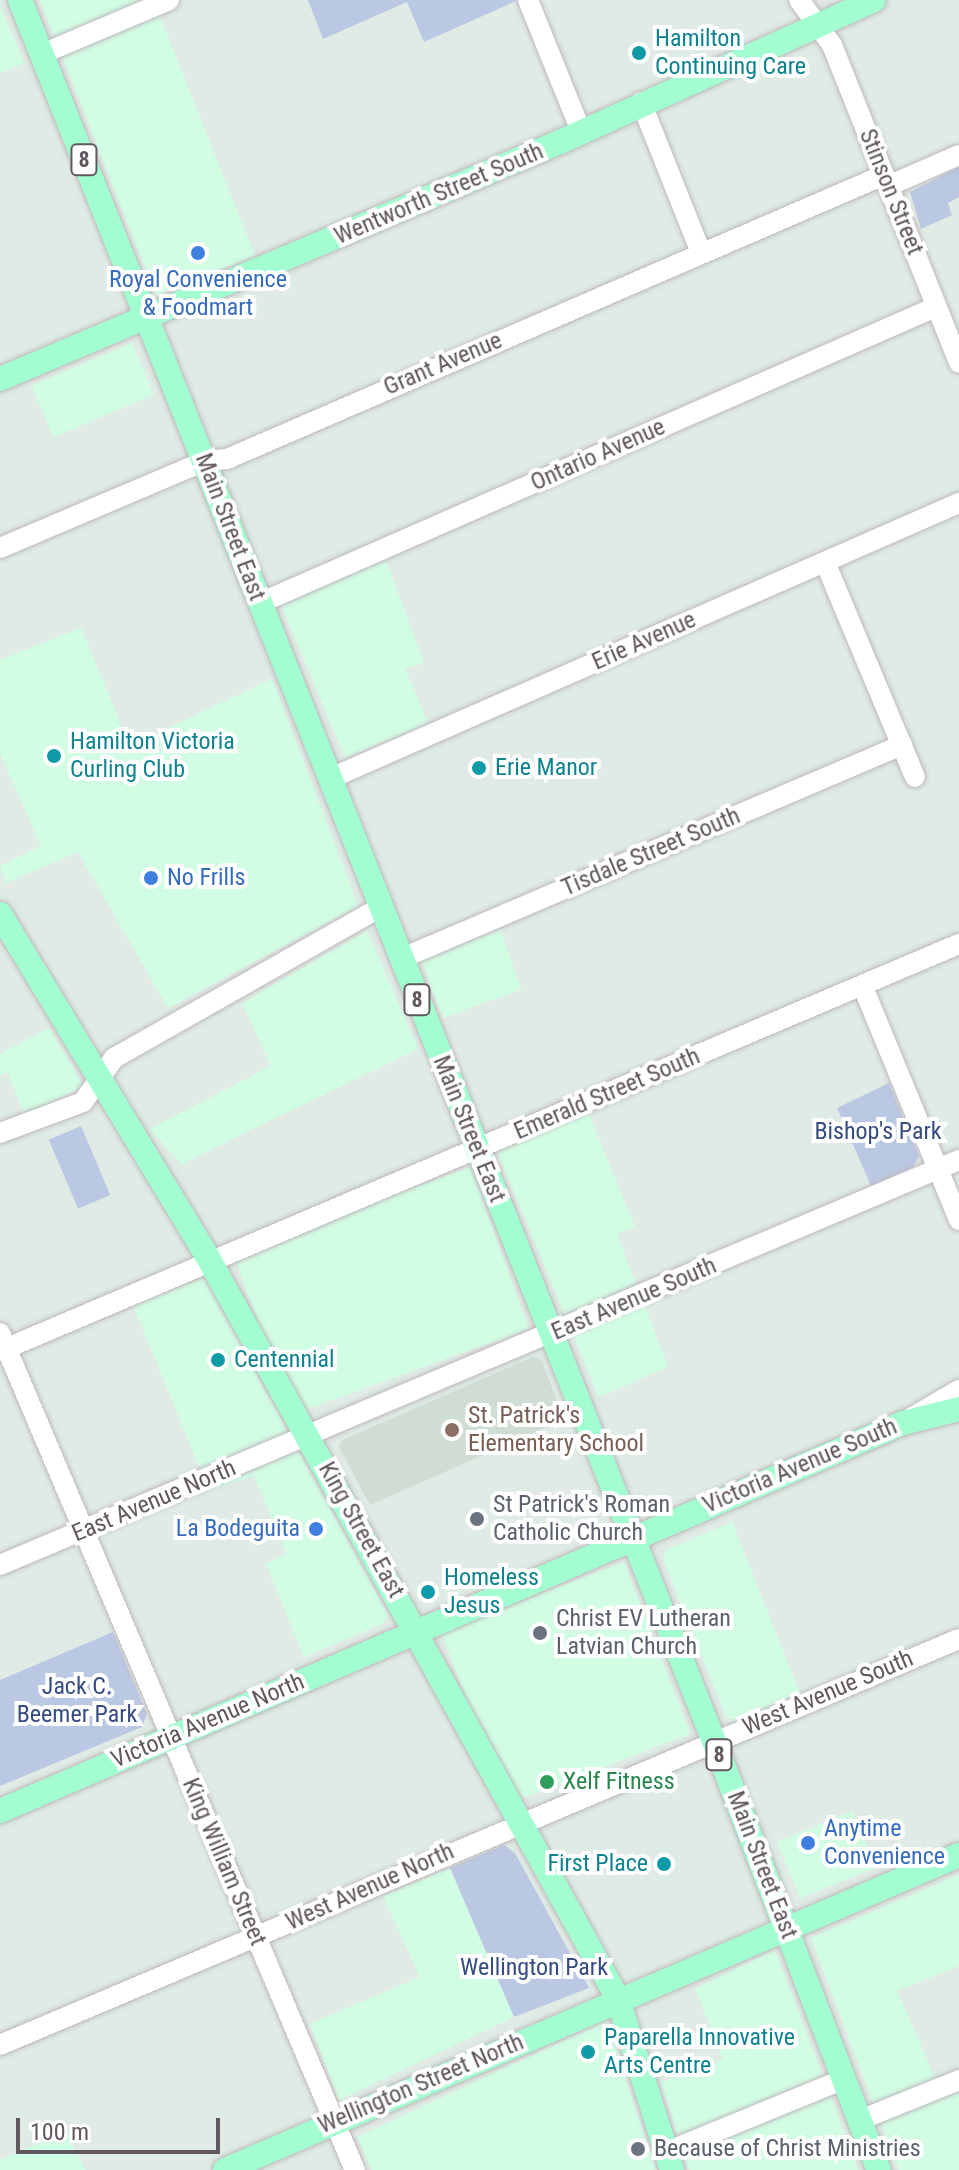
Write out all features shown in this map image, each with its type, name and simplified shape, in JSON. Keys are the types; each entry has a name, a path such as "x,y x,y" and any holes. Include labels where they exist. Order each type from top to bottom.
{"main road":[{"name":"Main Street East","path":"20,0 205,461 379,908 714,1741 879,2170"},
{"name":"Wentworth Street South","path":"0,379 325,244 874,0"},
{"name":"King Street East","path":"0,916 212,1265 618,1999 669,2161"},
{"path":"903,1423 959,1409"},
{"name":"Victoria Avenue South","path":"417,1632 903,1423"},
{"name":"Victoria Avenue North","path":"0,1811 417,1632"},
{"name":"Wellington Street North","path":"225,2170 959,1855"}],"street":[{"path":"42,54 169,0"},
{"path":"528,0 580,129"},
{"name":"Stinson Street","path":"799,0 832,45 886,180 945,311 959,363"},
{"path":"641,102 701,253"},
{"name":"Grant Avenue","path":"0,548 205,461 227,459 701,253 886,180 959,155"},
{"name":"Ontario Avenue","path":"260,603 945,311"},
{"name":"Erie Avenue","path":"329,779 959,503"},
{"path":"825,562 915,777"},
{"name":"Tisdale Street South","path":"400,959 902,745"},
{"path":"0,1133 83,1102 114,1058 379,908"},
{"name":"Emerald Street South","path":"2,1344 212,1265 959,944"},
{"path":"863,987 959,1220"},
{"name":"East Avenue South","path":"309,1438 959,1160"},
{"name":"King William Street","path":"2,1344 355,2170"},
{"name":"Victoria Avenue South","path":"903,1423 959,1390"},
{"name":"East Avenue North","path":"0,1565 309,1438"},
{"name":"West Avenue South","path":"520,1821 959,1639"},
{"name":"West Avenue North","path":"0,2045 520,1821"},
{"path":"669,2161 844,2079"},
{"path":"860,2120 959,2080"}],"shaded area":[{"path":"40,0 138,0 144,14 157,9 255,256 156,295"},
{"path":"0,6 24,63 0,73"},
{"path":"132,343 154,395 54,437 32,386"},
{"path":"384,555 424,663 405,669 429,724 345,757 280,602"},
{"path":"81,628 130,746 272,679 358,906 168,1008 78,852 6,883 0,866 41,846 0,753 0,660"},
{"path":"500,930 522,989 443,1018 421,959"},
{"path":"367,931 418,1049 181,1164 150,1129 271,1066 242,1003"},
{"path":"49,1028 83,1086 25,1116 8,1072 0,1075 0,1054"},
{"path":"588,1112 635,1227 617,1234 668,1367 599,1397 497,1151"},
{"path":"470,1167 529,1329 292,1415 233,1253"},
{"path":"204,1278 388,1615 382,1624 304,1657 266,1564 287,1554 254,1476 209,1491 133,1305"},
{"name":"St. Patrick's Elementary School","path":"533,1357 541,1359 564,1419 370,1505 339,1447 342,1440"},
{"path":"732,1522 800,1693 733,1722 726,1716 663,1559 666,1550"},
{"path":"624,1562 690,1734 507,1804 441,1632"},
{"path":"853,1811 876,1868 800,1898 777,1842"},
{"path":"450,1868 514,2017 339,2100 310,2024 420,1977 383,1896"},
{"path":"959,1875 959,1966 897,1991 942,2094 959,2089 959,2170 899,2170 811,1938"},
{"path":"775,1950 858,2170 689,2170 661,2082 723,2059 695,1989"},
{"path":"606,2021 656,2170 372,2170 357,2137"},
{"path":"67,2131 85,2170 0,2170 0,2160"}],"green space":[{"path":"308,0 516,1 424,42 407,2 323,39"},
{"path":"959,167 959,197 948,203 952,215 921,229 910,192"},
{"name":"Bishop's Park","path":"889,1083 919,1156 913,1167 871,1186 837,1108"},
{"path":"81,1126 110,1195 78,1209 49,1140"},
{"name":"Jack C. Beemer Park","path":"113,1632 147,1714 142,1727 0,1786 0,1680"},
{"name":"Wellington Park","path":"504,1845 515,1853 589,1988 514,2017 450,1868"}],"place":[{"name":"Hamilton Continuing Care","path":"639,53"},
{"name":"Royal Convenience & Foodmart","path":"198,253"},
{"name":"Hamilton Victoria Curling Club","path":"54,756"},
{"name":"Erie Manor","path":"479,768"},
{"name":"No Frills","path":"151,878"},
{"name":"Centennial","path":"218,1360"},
{"name":"St. Patrick's Elementary School","path":"452,1430"},
{"name":"St Patrick's Roman Catholic Church","path":"477,1519"},
{"name":"La Bodeguita","path":"316,1529"},
{"name":"Homeless Jesus","path":"428,1592"},
{"name":"Christ EV Lutheran Latvian Church","path":"540,1633"},
{"name":"Xelf Fitness","path":"547,1782"},
{"name":"Anytime Convenience","path":"808,1843"},
{"name":"First Place","path":"664,1864"},
{"name":"Paparella Innovative Arts Centre","path":"588,2052"},
{"name":"Because of Christ Ministries","path":"638,2149"}]}
